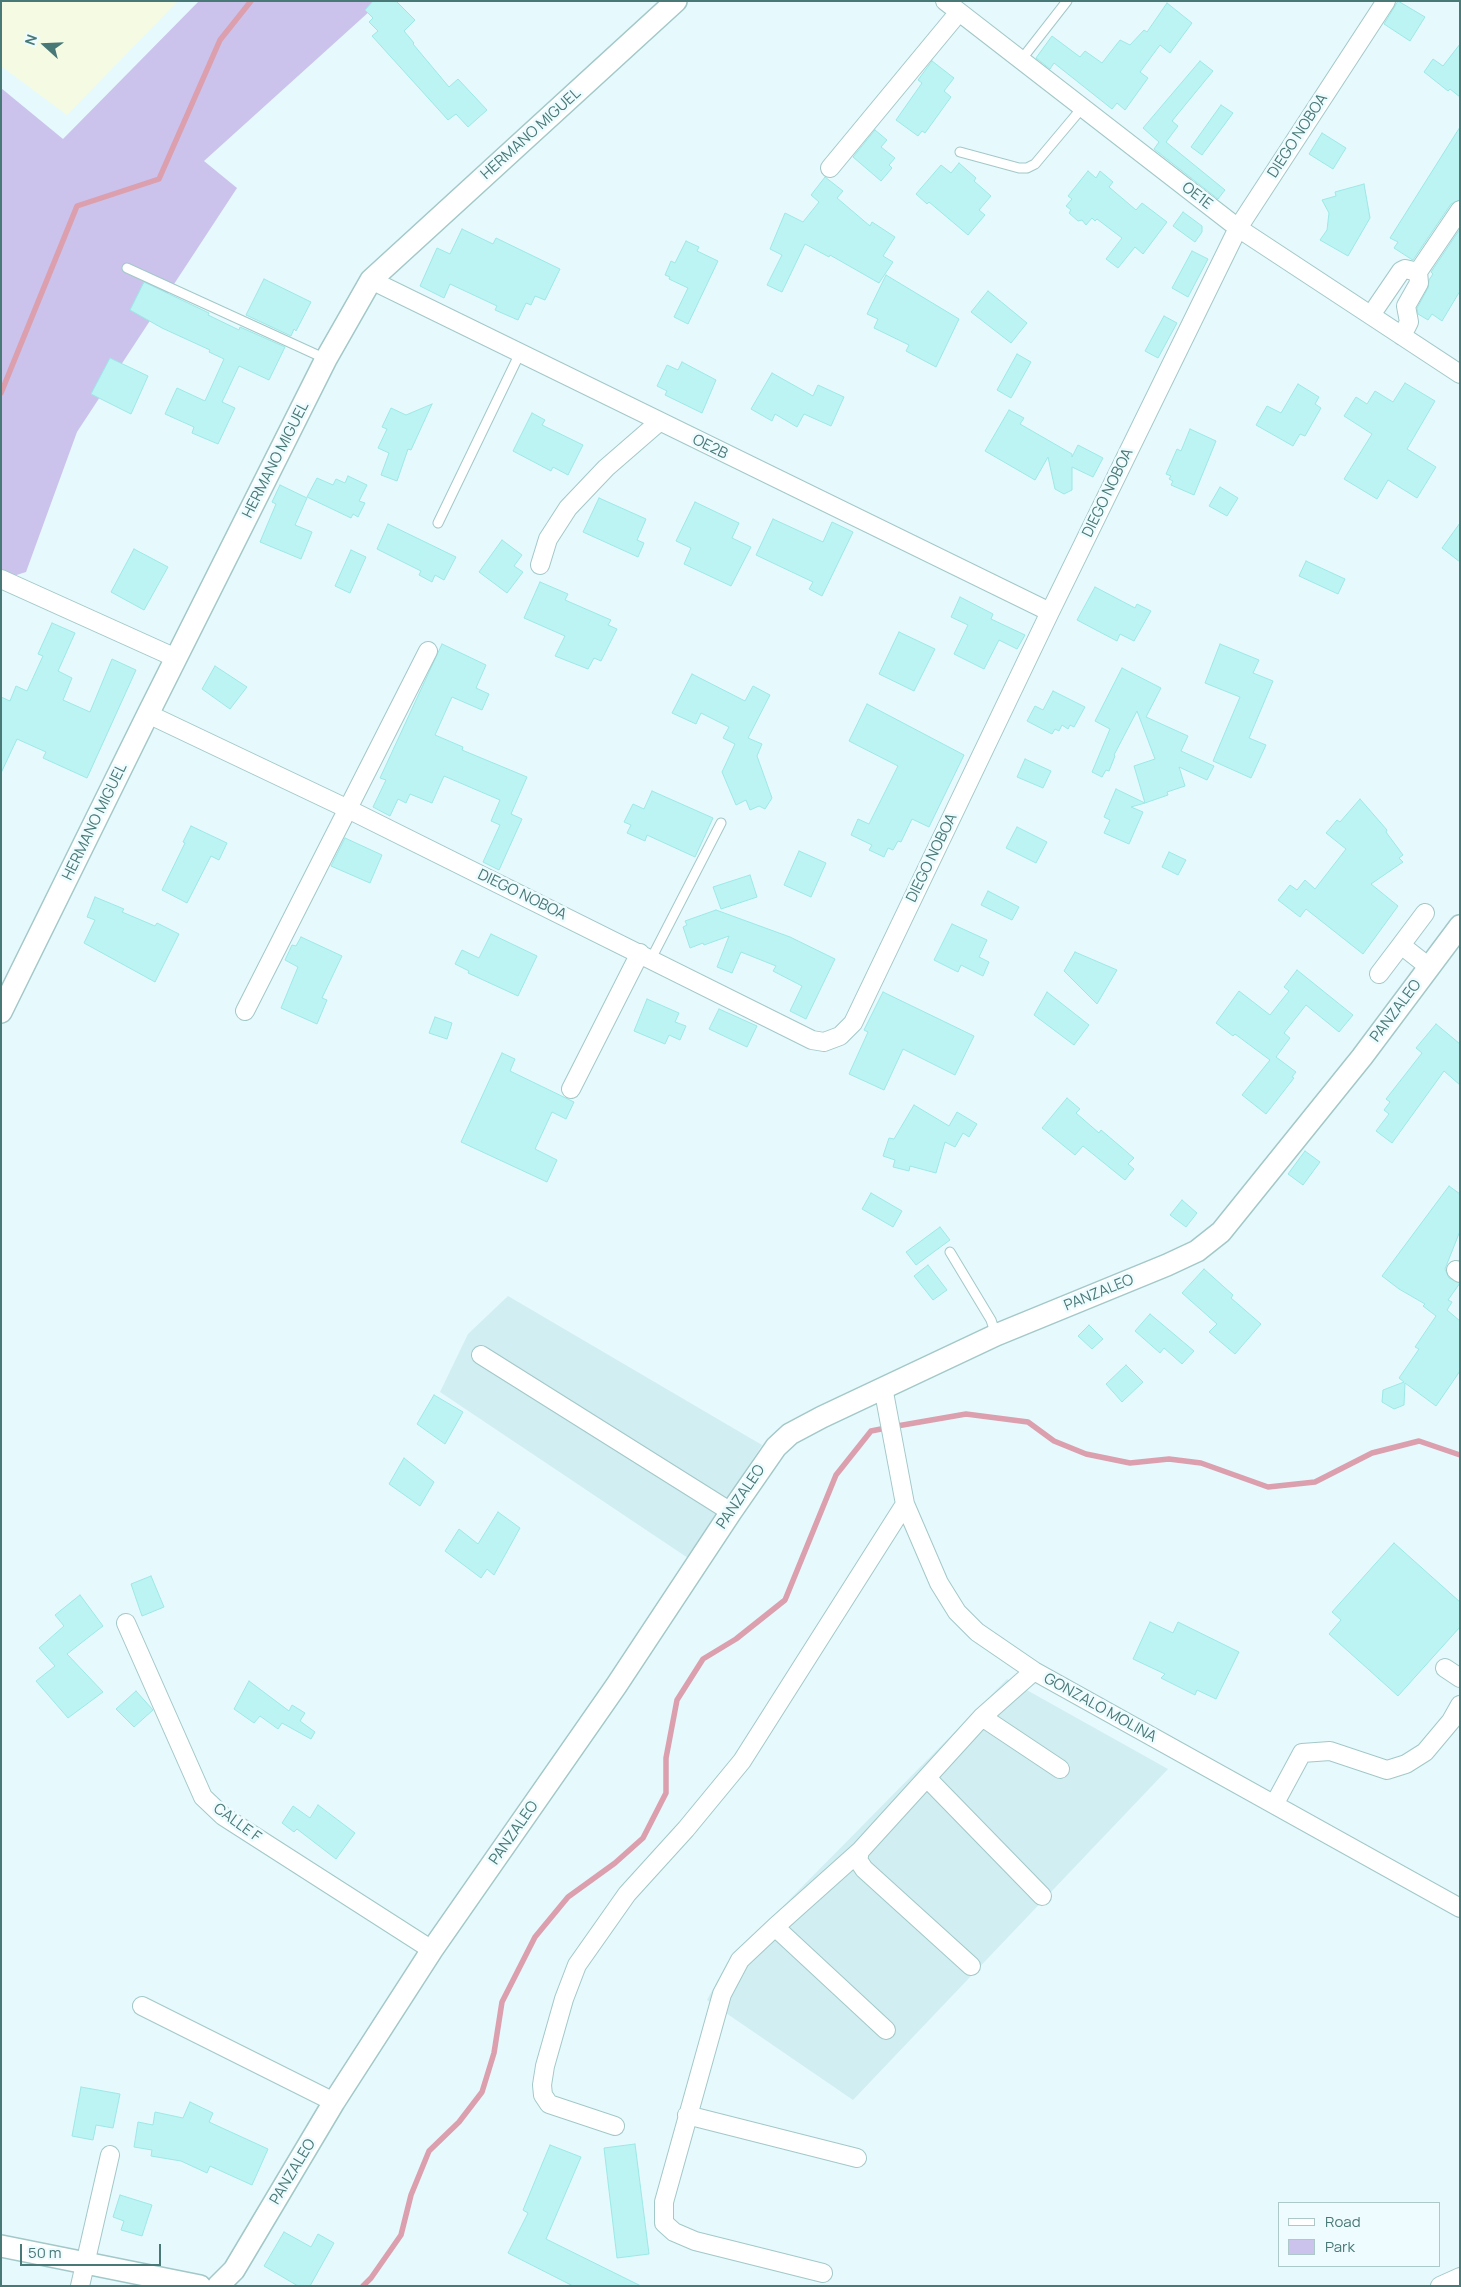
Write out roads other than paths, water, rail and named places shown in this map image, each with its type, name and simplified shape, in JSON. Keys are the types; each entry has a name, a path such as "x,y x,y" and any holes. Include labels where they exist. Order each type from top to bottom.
{"street":[{"name":"HERMANO MIGUEL","path":"1,1012 326,360 371,280 676,1"},
{"name":"DIEGO NOBOA","path":"148,714 348,809 812,1040 824,1042 840,1036 853,1023 1050,612 1238,228 1386,1"},
{"name":"OE1E","path":"952,7 1238,228 1460,374"},
{"path":"830,168 952,7"},
{"path":"1402,336 1409,322 1406,306 1419,283 1418,272 1460,210"},
{"path":"1371,315 1401,271 1405,269 1418,272"},
{"name":"OE2B","path":"371,280 1050,612"},
{"path":"540,565 548,540 568,508 606,468 647,430 659,422"},
{"path":"1,579 176,658"},
{"path":"245,1011 428,651"},
{"path":"1379,974 1424,913"},
{"name":"PANZALEO","path":"219,2286 234,2270 334,2102 432,1950 616,1686 765,1461 790,1434 883,1388 996,1336 1167,1266 1196,1251 1221,1232 1362,1057 1460,926"},
{"path":"1401,945 1429,967"},
{"path":"570,1089 646,956"},
{"path":"481,1355 731,1512"},
{"name":"GONZALO MOLINA","path":"883,1388 906,1504 939,1583 957,1612 977,1632 1034,1671 1275,1803 1460,1908"},
{"path":"614,2126 549,2104 543,2096 542,2085 546,2066 564,1999 577,1965 627,1894 686,1829 742,1761 906,1504"},
{"name":"CALLE F","path":"126,1623 203,1797 222,1816 432,1950"},
{"path":"1445,1668 1460,1678"},
{"path":"823,2273 694,2241 674,2232 664,2223 664,2202 722,1994 740,1960 860,1850 982,1717 1034,1671"},
{"path":"1275,1803 1302,1753 1330,1751 1388,1770 1406,1764 1425,1752 1451,1721 1460,1705"},
{"path":"982,1717 1060,1769"},
{"path":"927,1778 1042,1896"},
{"path":"860,1850 858,1860 864,1869 971,1966"},
{"path":"774,1927 886,2030"},
{"path":"142,2006 334,2102"},
{"path":"687,2116 857,2158"},
{"path":"80,2286 110,2156"},
{"path":"1,2246 200,2286"},
{"path":"1440,2286 1460,2277"}],"lane":[{"path":"1021,60 1067,1"},
{"path":"960,152 1019,168 1028,168 1035,164 1082,108"},
{"path":"127,268 326,360"},
{"path":"438,523 520,353"},
{"path":"646,956 721,823"},
{"path":"950,1252 991,1320 996,1336"}],"waterway":[{"path":"1,393 77,206 159,179 220,40 251,1"},
{"path":"897,1426 966,1414 1028,1422 1054,1441 1086,1454 1130,1463 1169,1459 1201,1463 1268,1487 1315,1482 1372,1453 1419,1441 1460,1455"},
{"path":"363,2286 371,2278 401,2235 411,2195 429,2151 459,2122 482,2092 494,2053 502,2002 535,1937 568,1897 615,1863 643,1838 666,1793 666,1758 677,1700 703,1659 736,1639 785,1600 836,1475 871,1431 886,1428"}]}
